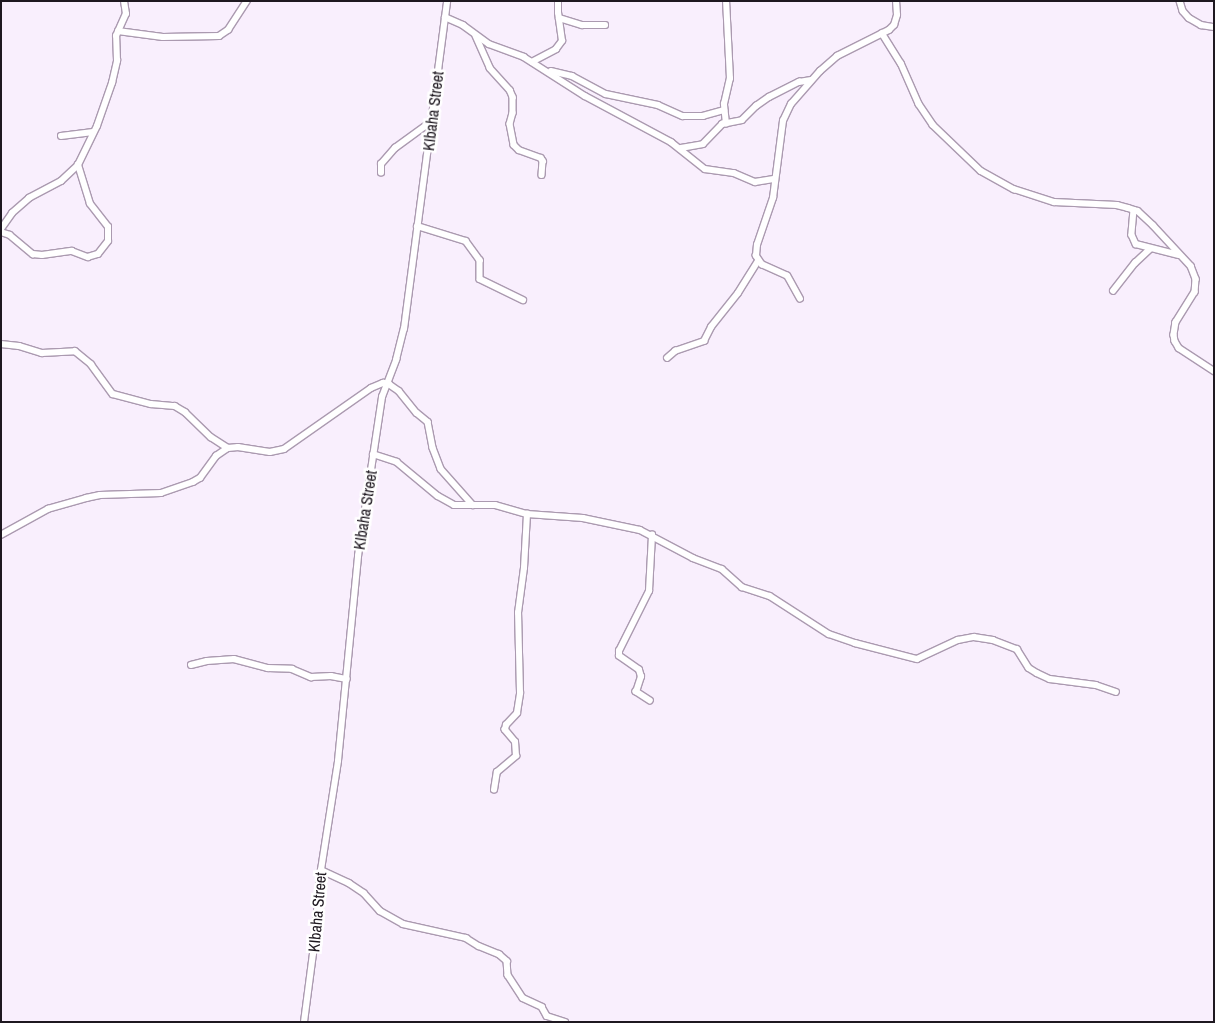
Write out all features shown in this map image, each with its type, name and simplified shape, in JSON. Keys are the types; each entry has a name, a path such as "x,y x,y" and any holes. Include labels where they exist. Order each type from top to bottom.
{"street":[{"path":"78,165 94,211 106,221 108,227 108,241 98,254 88,257 72,251 42,255 33,254 10,235 1,231 12,213 28,198 61,181 78,165 115,74 117,61 115,40 126,14 124,1"},
{"path":"118,31 163,37 218,36 228,30 247,1"},
{"name":"KIbaha Street","path":"304,1022 321,870 334,789 347,679 358,556 379,411 404,329 447,1"},
{"path":"532,62 560,45 562,36 558,18 558,1"},
{"path":"726,1 730,79 724,110 726,124"},
{"path":"667,358 675,351 704,341 711,326 734,298 758,260 756,251 771,206 783,121 787,110 811,80 838,56 894,25 896,1"},
{"path":"1180,1 1183,10 1189,18 1201,25 1214,27"},
{"path":"445,17 463,25 490,44 518,54 548,71 585,96 681,148 698,164 710,171 734,173 755,182 775,179"},
{"path":"558,18 582,25 605,25"},
{"path":"882,33 901,63 918,104 933,125 981,171 1014,189 1054,202 1117,205 1134,210 1153,225 1194,271 1196,279 1195,292 1176,322 1175,341 1180,348 1214,371"},
{"path":"476,35 490,68 510,90 513,97 513,114 510,124 514,145 518,150 541,158 543,161 542,175"},
{"path":"548,71 572,76 606,94 658,105 683,116 702,116 724,110"},
{"path":"681,148 703,144 717,128 742,120 761,102 799,82 811,80"},
{"path":"381,173 381,164 395,148 432,121"},
{"path":"61,136 93,132"},
{"path":"1134,210 1132,220 1133,241 1150,249 1179,255"},
{"path":"417,226 466,241 480,260 480,279 523,300"},
{"path":"1113,291 1135,262 1150,249"},
{"path":"758,260 787,276 800,299"},
{"path":"1,344 19,346 42,353 75,351 92,364 113,394 151,404 175,406 185,412 211,437 228,448"},
{"path":"1,535 48,509 86,498 100,495 161,493 193,482 200,478 216,456 228,448 238,447 270,452 284,449 371,388 386,384 399,391 417,413 428,422 433,448 441,469 473,505"},
{"path":"373,454 397,462 450,504 504,506 528,514 601,521 652,535 693,558 722,569 742,587 770,596 829,634 839,638 917,659 958,640 974,637 993,640 1017,649 1029,668 1037,673 1050,678 1096,685 1116,692"},
{"path":"494,790 497,772 516,756 515,742 505,730 506,725 517,713 520,693 518,614 528,514"},
{"path":"650,701 636,692 642,677 639,670 619,656 619,651 649,591 652,535"},
{"path":"191,665 207,661 234,659 268,668 292,669 311,677 331,676 347,679"},
{"path":"321,870 349,882 364,893 380,911 403,924 466,938 479,946 499,954 506,961 508,975 524,998 542,1007 547,1016 565,1022"}]}
